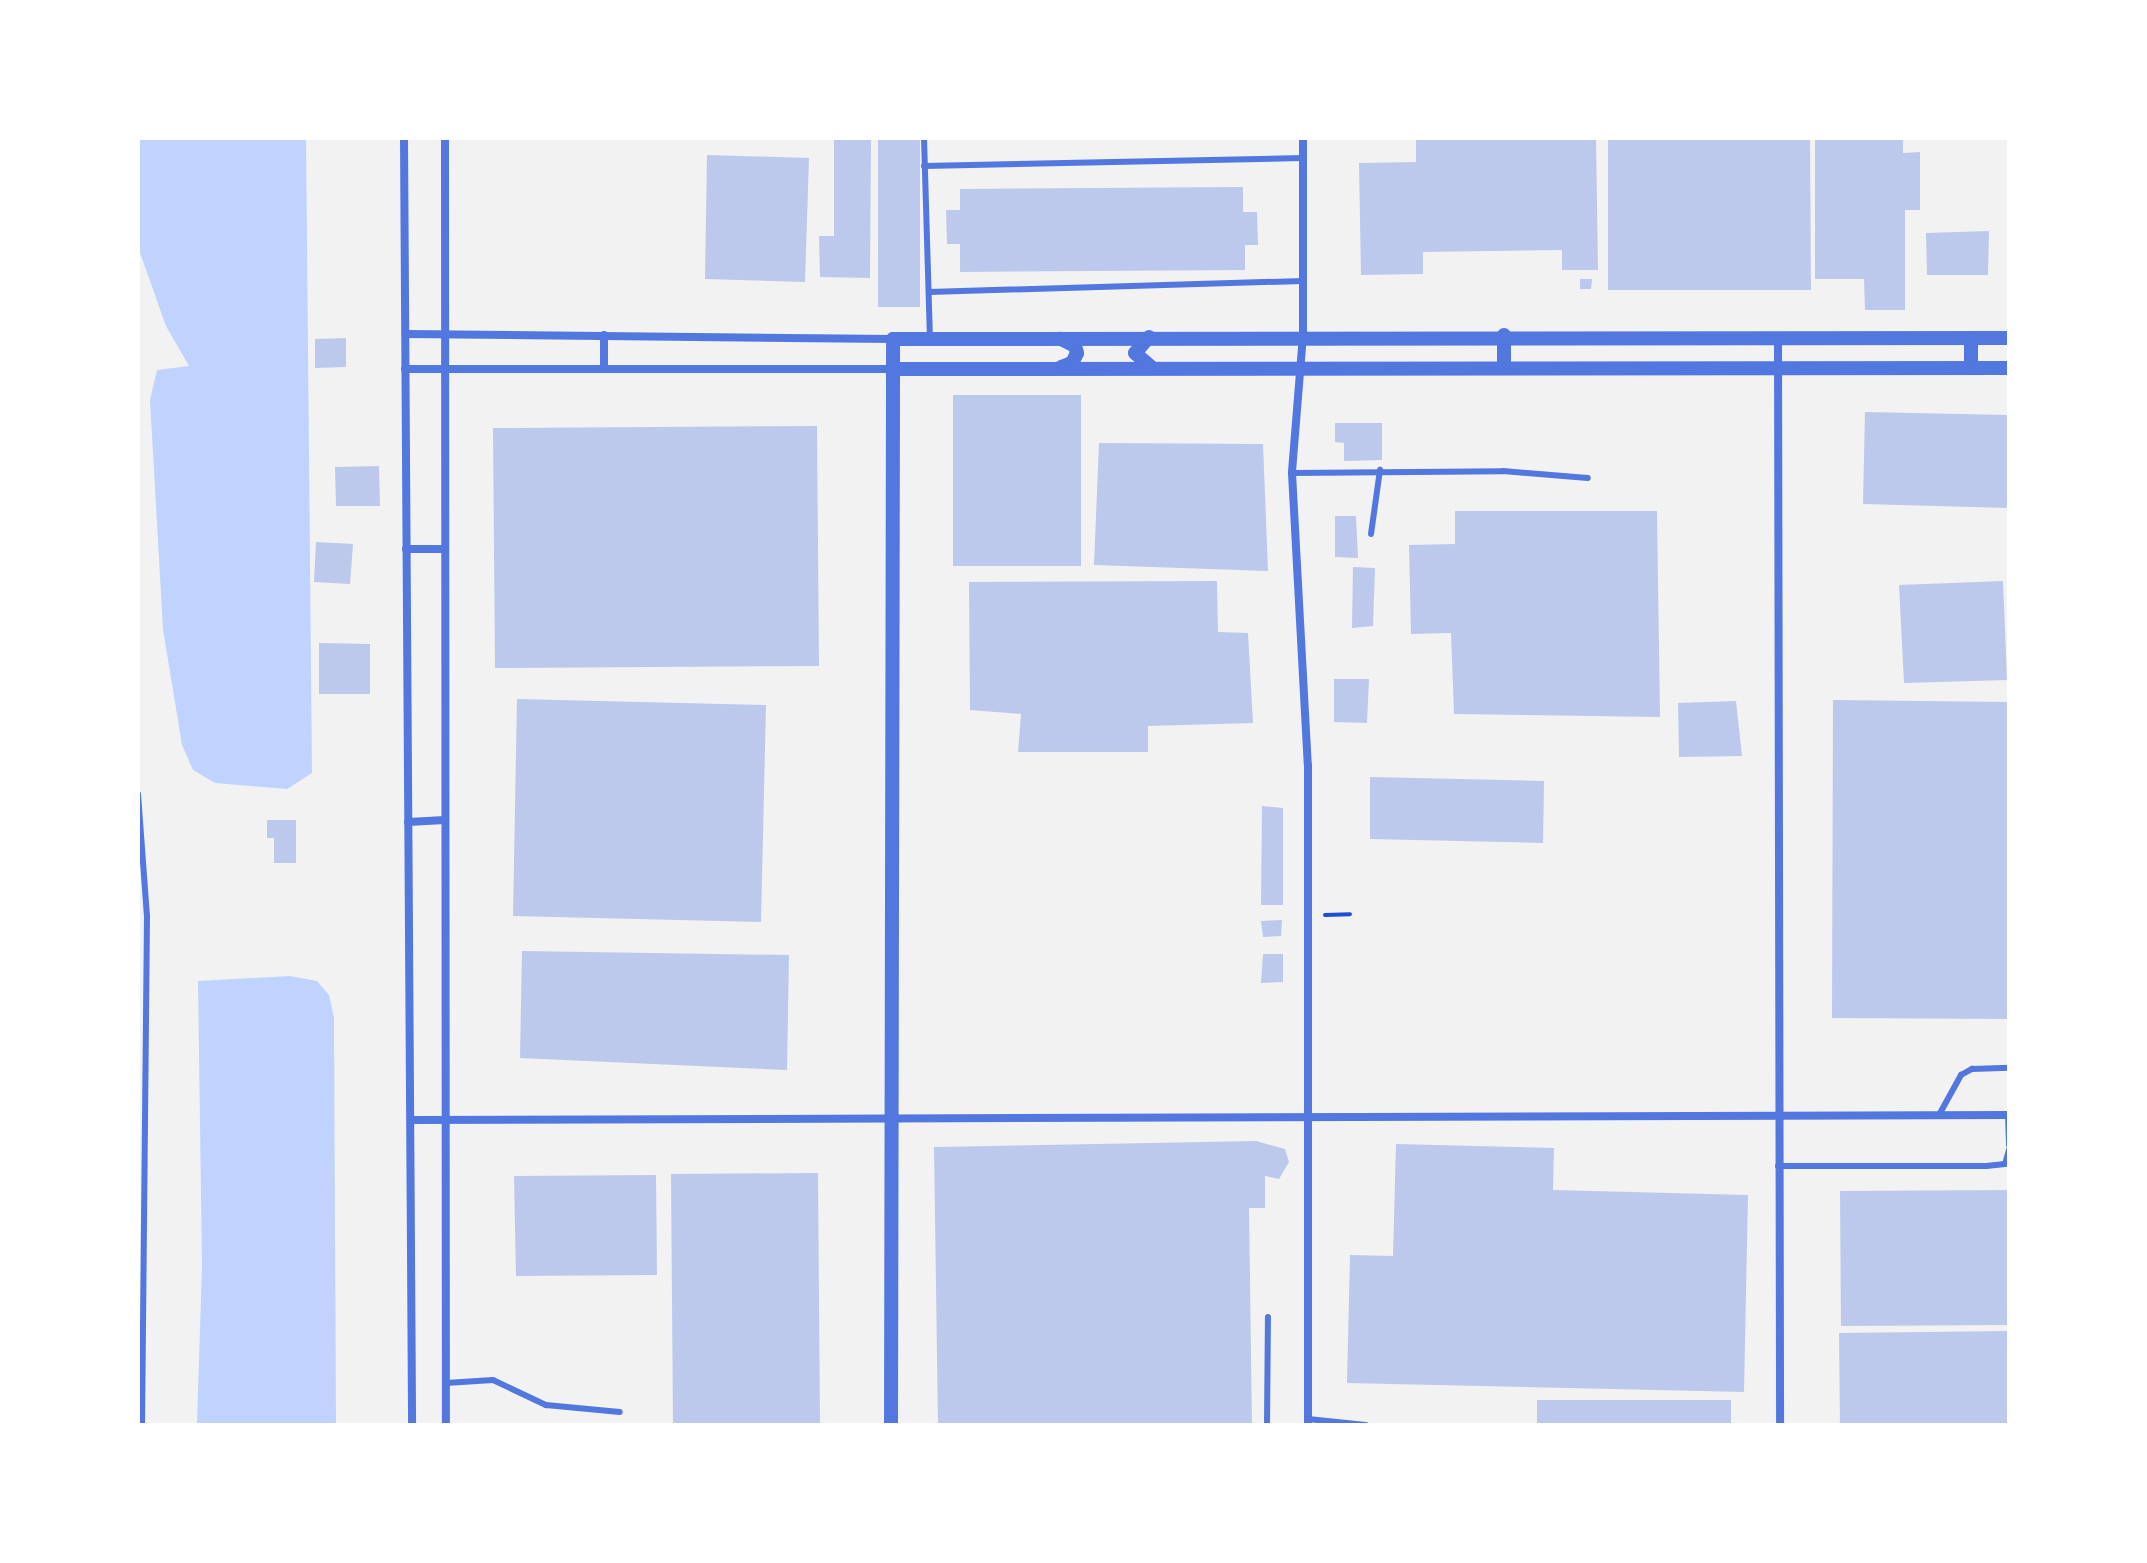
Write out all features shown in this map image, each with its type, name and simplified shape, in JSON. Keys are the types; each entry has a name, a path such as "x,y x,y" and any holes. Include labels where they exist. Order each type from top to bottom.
{"street":[{"path":"404,138 412,1425"},
{"path":"445,138 447,369 442,549 446,1425"},
{"path":"1303,138 1303,335 1292,473 1308,766 1305,1115 1308,1422"},
{"path":"406,334 893,339 1303,335 2009,338"},
{"path":"604,335 604,367"},
{"path":"1504,335 1504,366"},
{"path":"1149,336 1135,353 1152,368"},
{"path":"1778,336 1780,1425"},
{"path":"1057,337 1075,346 1077,353 1072,363 1058,368"},
{"path":"1971,338 1971,368"},
{"path":"891,1425 893,339"},
{"path":"405,369 2009,368"},
{"path":"406,549 442,549"},
{"path":"408,822 445,820"},
{"path":"411,1120 2009,1115"}],"lane":[{"path":"924,138 930,338"},
{"path":"924,166 1303,158"},
{"path":"929,292 1303,281"},
{"path":"1292,473 1380,470 1588,478"},
{"path":"1371,534 1380,470"},
{"path":"138,794 147,916 142,1425"},
{"path":"1939,1115 1961,1075 1972,1069 2009,1068"},
{"path":"1778,1166 2005,1164 2009,1148 2009,1115"},
{"path":"1267,1425 1268,1317"},
{"path":"446,1383 493,1380 546,1405 620,1412"},
{"path":"1308,1422 1366,1425"}],"path":[{"path":"1306,915 1350,914"}],"water":[{"path":"138,138 306,138 312,773 287,789 215,783 193,770 182,745 163,629 150,400 157,370 189,366 166,326 139,250"},
{"path":"290,976 317,981 329,995 334,1018 336,1425 197,1425 202,1265 198,981"}],"building":[{"path":"834,138 871,138 870,278 820,277 819,236 834,236"},
{"path":"878,138 920,138 920,307 878,307"},
{"path":"1416,138 1596,138 1598,270 1562,270 1562,250 1423,252 1423,274 1361,275 1359,163 1416,162"},
{"path":"1608,138 1810,138 1811,290 1608,290"},
{"path":"1815,138 1903,138 1903,153 1920,152 1920,210 1905,210 1905,310 1865,310 1864,279 1815,279"},
{"path":"707,155 809,158 805,282 705,279"},
{"path":"1243,187 1243,212 1257,212 1258,245 1245,245 1245,270 960,272 960,244 947,244 946,210 960,210 960,189"},
{"path":"1989,231 1988,275 1927,275 1926,233"},
{"path":"1580,279 1592,279 1591,289 1580,289"},
{"path":"346,338 346,367 315,368 315,339"},
{"path":"953,395 1081,395 1081,566 953,566"},
{"path":"1865,412 2009,415 2009,508 1863,504"},
{"path":"1335,423 1382,423 1382,460 1344,461 1344,443 1335,442"},
{"path":"817,426 819,666 495,668 493,428"},
{"path":"1099,443 1263,444 1268,571 1094,565"},
{"path":"379,466 380,506 336,506 335,467"},
{"path":"1455,511 1657,511 1660,717 1454,714 1451,633 1411,634 1409,545 1455,544"},
{"path":"1335,516 1356,516 1358,558 1335,557"},
{"path":"316,542 353,544 350,584 314,582"},
{"path":"1353,567 1375,568 1373,626 1352,628"},
{"path":"1217,581 1218,632 1248,633 1253,723 1148,726 1148,752 1018,752 1021,714 970,710 969,582"},
{"path":"2003,581 2007,680 1904,683 1899,585"},
{"path":"319,643 370,644 370,694 319,694"},
{"path":"1334,679 1369,679 1367,723 1334,722"},
{"path":"517,699 766,705 761,922 513,916"},
{"path":"1833,700 2009,702 2009,1019 1832,1018"},
{"path":"1736,701 1742,756 1679,757 1678,703"},
{"path":"1370,777 1544,781 1543,843 1370,839"},
{"path":"1262,806 1283,808 1283,905 1261,905"},
{"path":"267,820 296,820 296,863 274,863 274,838 267,838"},
{"path":"1282,920 1281,936 1263,937 1261,921"},
{"path":"522,951 789,955 787,1070 520,1058"},
{"path":"1263,954 1283,954 1283,982 1261,983"},
{"path":"1256,1141 1285,1149 1289,1162 1279,1179 1265,1176 1265,1208 1249,1208 1252,1425 938,1425 934,1147"},
{"path":"1396,1144 1554,1148 1553,1190 1748,1195 1744,1392 1347,1383 1350,1255 1393,1256"},
{"path":"818,1173 820,1425 673,1425 671,1174"},
{"path":"656,1175 657,1275 516,1276 514,1176"},
{"path":"2009,1190 2009,1325 1841,1326 1840,1191"},
{"path":"2009,1331 2009,1425 1840,1425 1839,1333"},
{"path":"1537,1400 1731,1400 1731,1425 1537,1425"}]}
